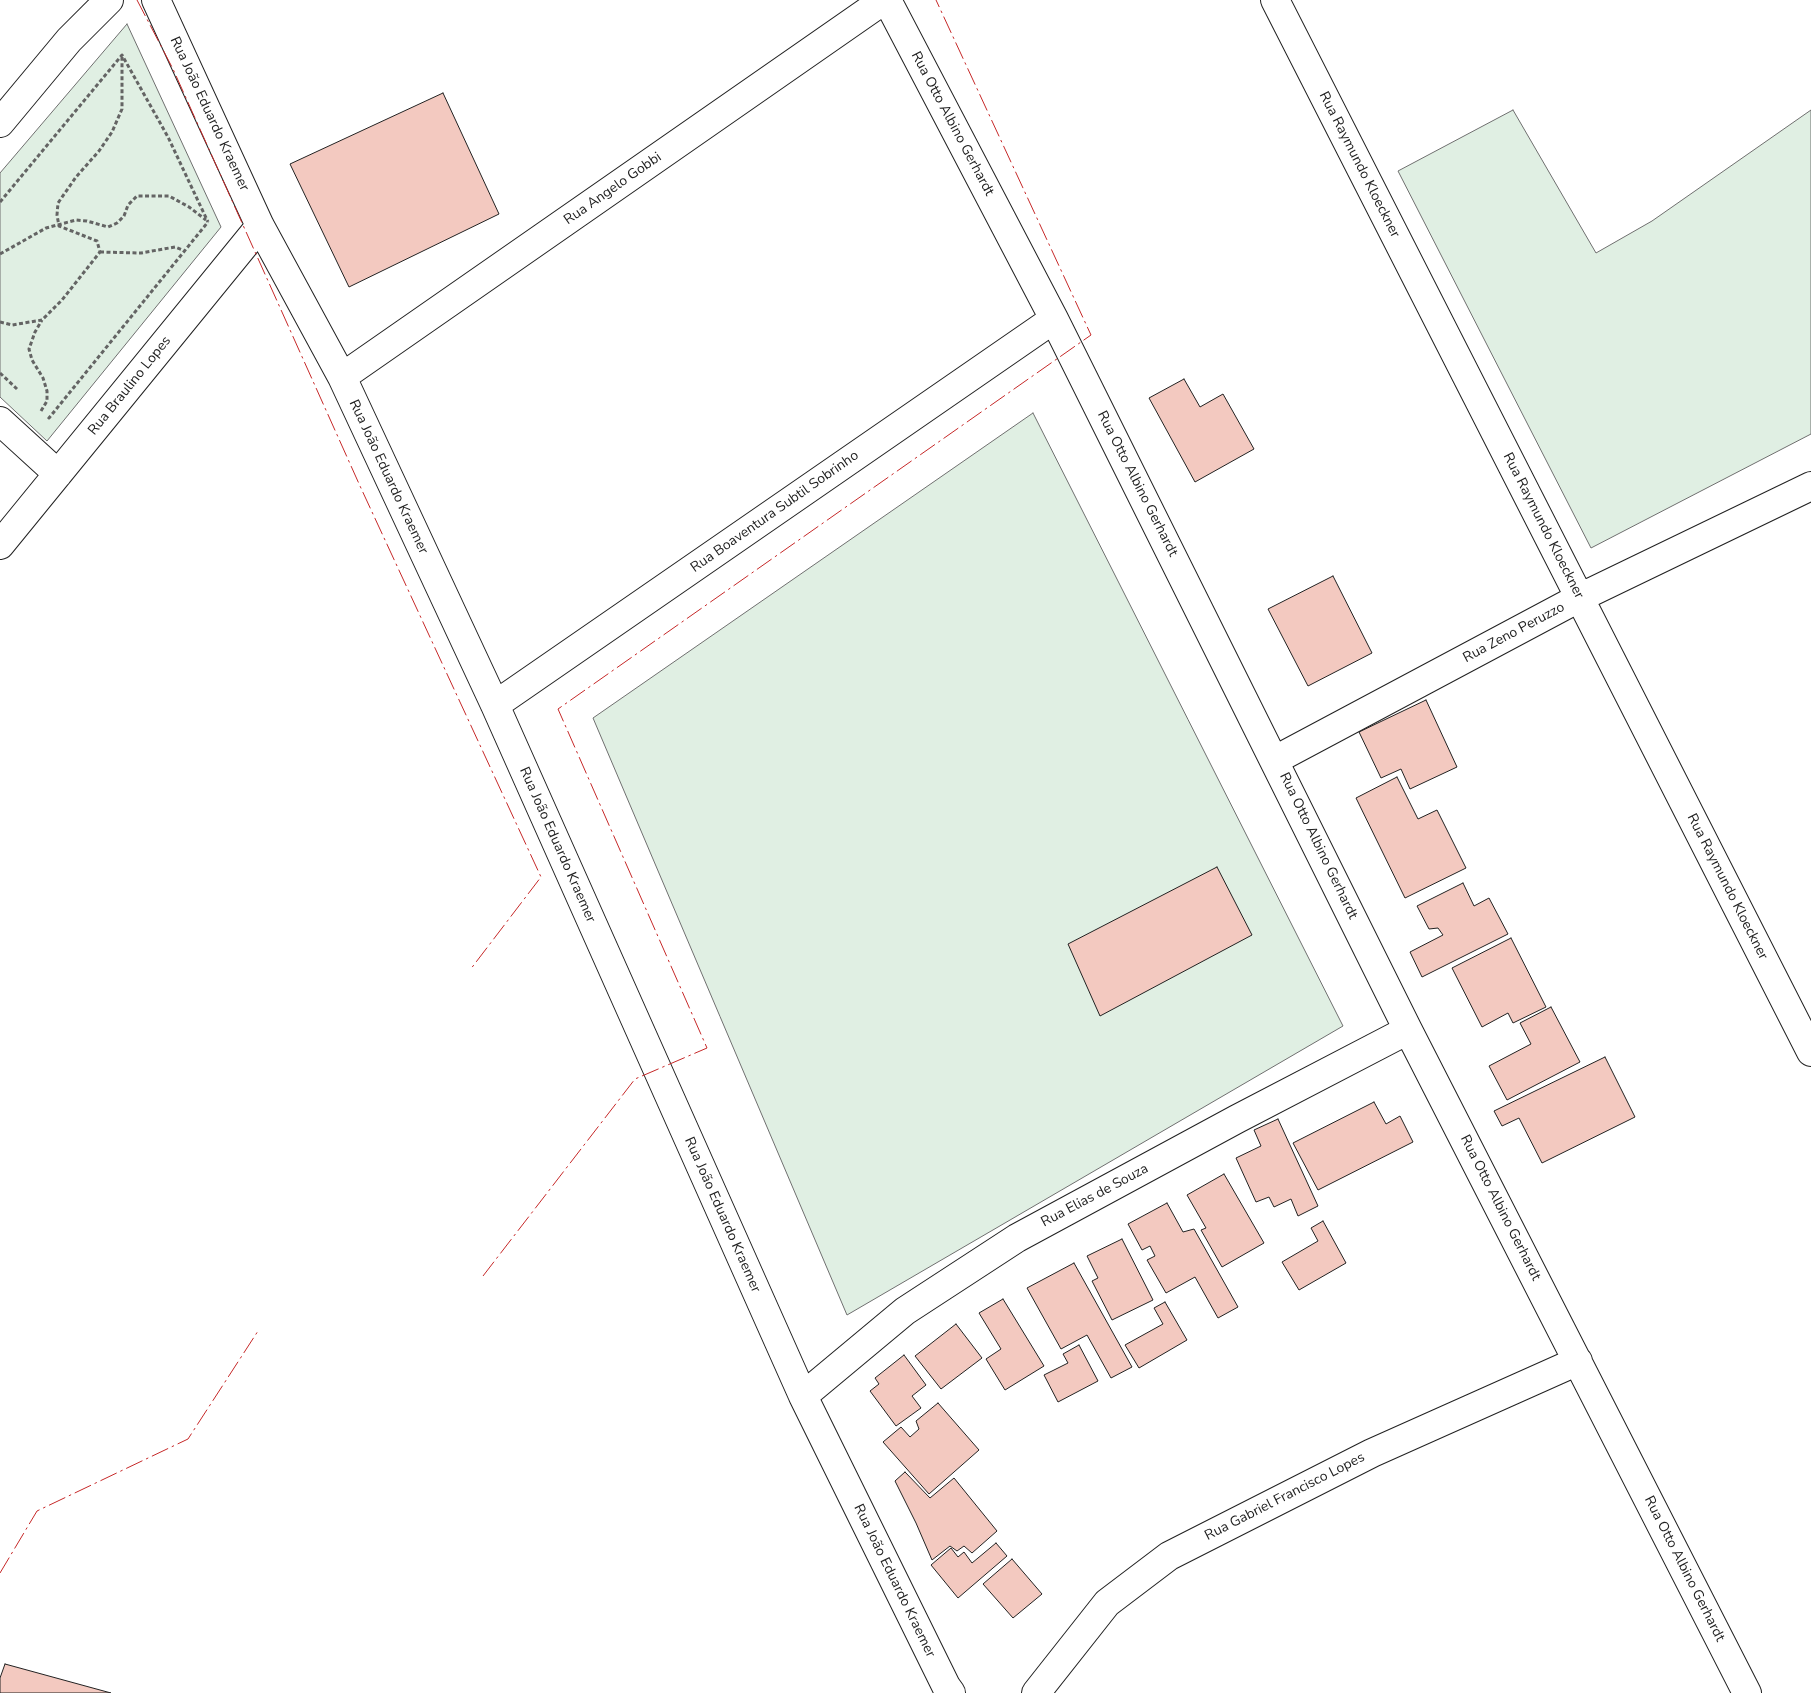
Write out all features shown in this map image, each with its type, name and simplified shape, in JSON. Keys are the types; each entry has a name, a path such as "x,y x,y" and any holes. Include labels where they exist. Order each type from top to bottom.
{"street":[{"path":"0,123 69,40 109,0"},
{"name":"Rua João Eduardo Kraemer","path":"156,0 260,226 342,377 495,705 803,1396 951,1693"},
{"name":"Rua Otto Albino Gerhardt","path":"885,0 1054,319 1408,1030 1578,1361 1739,1690"},
{"name":"Rua Angelo Gobbi","path":"342,377 885,0"},
{"name":"Rua Raymundo Kloeckner","path":"1275,0 1811,1052"},
{"name":"Rua Braulino Lopes","path":"0,545 260,226"},
{"name":"Rua Boaventura Subtil Sobrinho","path":"495,705 1054,319"},
{"path":"0,421 58,474"},
{"name":"Rua Zeno Peruzzo","path":"1275,760 1579,598 1811,486"},
{"name":"Rua Elias de Souza","path":"803,1396 905,1311 1017,1238 1237,1119 1408,1030"},
{"name":"Rua Gabriel Francisco Lopes","path":"1036,1693 1107,1603 1169,1556 1372,1454 1578,1361"}],"path":[{"path":"0,202 122,55"},
{"path":"122,55 168,137 208,222"},
{"path":"59,226 57,215 58,203 76,177 108,138 122,109 122,55"},
{"path":"0,254 46,228 76,220 108,227 117,224 124,216 128,205 137,196 169,196 189,207 208,222"},
{"path":"34,405 49,418 208,222"},
{"path":"59,226 97,241 100,252"},
{"path":"100,252 141,253 174,247 185,251"},
{"path":"41,411 47,400 47,391 43,378 32,360 29,349 35,332 42,320 62,300 100,252"},
{"path":"0,322 12,325 42,320"},
{"path":"0,373 21,392"}],"green space":[{"path":"127,24 221,227 47,441 0,397 0,173"},
{"path":"1513,110 1596,253 1652,221 1811,110 1811,434 1591,548 1398,171"},
{"path":"1033,413 1343,1026 847,1315 593,718"}],"building":[{"path":"443,93 499,214 349,287 290,164"},
{"path":"1184,379 1200,407 1223,394 1254,449 1195,482 1149,398"},
{"path":"1333,576 1372,653 1308,686 1268,609"},
{"path":"1426,700 1457,767 1410,789 1401,769 1381,778 1359,732"},
{"path":"1397,777 1418,819 1437,810 1466,868 1405,898 1356,798"},
{"path":"1217,867 1252,935 1100,1016 1068,944"},
{"path":"1463,883 1474,906 1489,898 1508,934 1422,977 1410,952 1443,935 1438,928 1429,929 1417,906"},
{"path":"1511,938 1546,1007 1513,1023 1508,1013 1482,1027 1452,968"},
{"path":"1551,1007 1580,1062 1507,1100 1489,1066 1531,1044 1520,1023"},
{"path":"1605,1057 1635,1117 1542,1163 1519,1118 1502,1126 1494,1111"},
{"path":"1374,1102 1386,1124 1400,1116 1413,1142 1318,1190 1293,1143"},
{"path":"1278,1119 1318,1206 1298,1216 1291,1199 1274,1207 1269,1197 1256,1202 1236,1158 1261,1146 1254,1130"},
{"path":"1224,1174 1264,1243 1222,1267 1201,1230 1206,1228 1187,1195"},
{"path":"1167,1203 1183,1232 1194,1229 1238,1307 1218,1318 1195,1277 1166,1293 1147,1260 1155,1256 1150,1246 1142,1250 1128,1224"},
{"path":"1323,1221 1346,1263 1299,1290 1282,1262 1318,1241 1311,1228"},
{"path":"1122,1239 1153,1300 1112,1320 1092,1281 1098,1278 1087,1256"},
{"path":"1074,1263 1132,1367 1111,1378 1087,1335 1061,1349 1027,1288"},
{"path":"1003,1299 1044,1366 1005,1390 986,1359 1001,1349 979,1313"},
{"path":"1165,1302 1187,1340 1139,1368 1125,1345 1163,1324 1154,1308"},
{"path":"956,1324 982,1358 941,1389 915,1356"},
{"path":"1079,1345 1098,1381 1058,1402 1044,1375 1068,1363 1063,1354"},
{"path":"904,1355 926,1385 912,1396 921,1408 896,1426 870,1391 879,1384 875,1378"},
{"path":"938,1403 979,1450 929,1494 883,1442 901,1427 910,1437 919,1429 916,1421"},
{"path":"905,1472 930,1498 954,1478 997,1531 972,1553 964,1546 957,1551 950,1546 932,1560 895,1481"},
{"path":"996,1543 1007,1556 958,1598 931,1565 951,1548 958,1557 964,1552 972,1563"},
{"path":"1012,1559 1042,1594 1013,1618 983,1584"},
{"path":"5,1664 111,1693 0,1693 0,1678"}],"power":[{"path":"137,0 173,69 360,486 541,877 470,970"},
{"path":"483,1276 635,1079 707,1048 558,709 1091,335 936,0"},
{"path":"0,1573 37,1511 188,1439 258,1331"}]}
